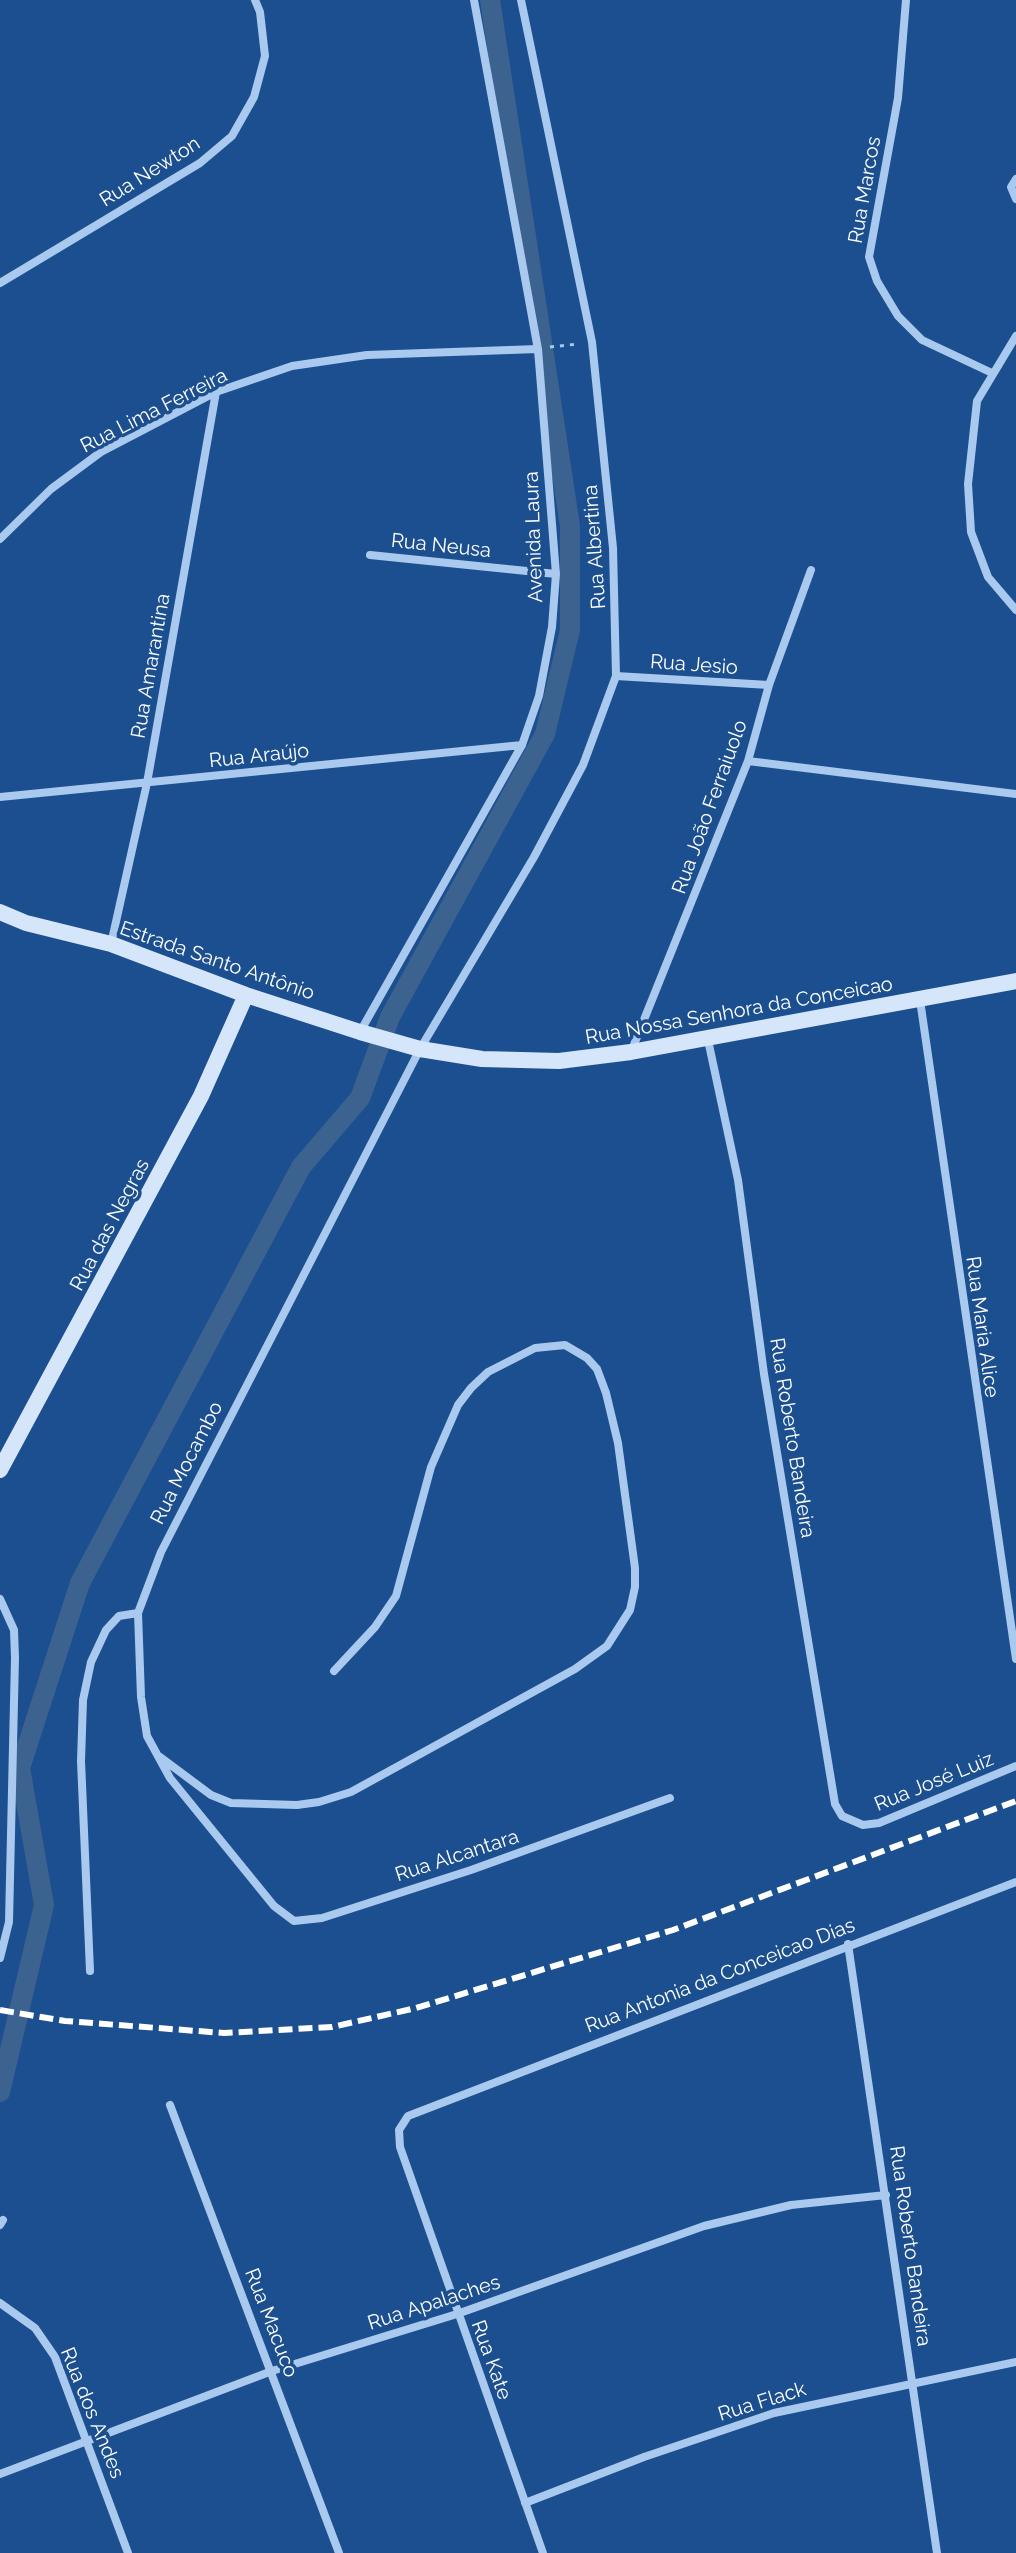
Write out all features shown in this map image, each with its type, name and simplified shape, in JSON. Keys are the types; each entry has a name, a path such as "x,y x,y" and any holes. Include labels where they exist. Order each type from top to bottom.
{"main road":[{"name":"Estrada Santo Antônio","path":"0,912 26,923 111,944 246,995 413,1047"},
{"name":"Rua Nossa Senhora da Conceicao","path":"413,1047 482,1059 559,1061 708,1040 1016,981"},
{"name":"Rua das Negras","path":"0,1470 201,1096 246,995"}],"street":[{"name":"Rua Newton","path":"0,283 200,163 232,136 254,97 265,56 260,12 255,0"},
{"name":"Avenida Laura","path":"360,1032 522,745 539,696 552,627 556,574 538,349 474,0"},
{"name":"Rua Albertina","path":"413,1047 534,857 583,765 616,676 613,548 592,342 521,0"},
{"name":"Rua Marcos","path":"906,0 898,98 869,257 877,281 898,316 922,340 992,373"},
{"path":"1016,179 1011,187 1016,199"},
{"path":"1016,336 977,401 968,484 971,532 988,577 1016,610"},
{"name":"Rua Lima Ferreira","path":"0,539 51,489 101,452 216,392 292,366 367,355 538,349"},
{"name":"Rua Amarantina","path":"111,944 147,783 216,392"},
{"name":"Rua Neusa","path":"370,555 556,574"},
{"name":"Rua João Ferraiuolo","path":"631,1052 748,761 769,685 811,570"},
{"name":"Rua Jesio","path":"616,676 769,685"},
{"name":"Rua Araújo","path":"0,797 522,745"},
{"path":"748,761 1016,794"},
{"name":"Rua Maria Alice","path":"920,1000 1016,1659"},
{"name":"Rua Roberto Bandeira","path":"708,1040 738,1180 764,1374 827,1775 835,1804 842,1816 863,1825"},
{"name":"Rua Mocambo","path":"262,1891 183,1797 154,1751 143,1719 138,1613 177,1518 413,1047"},
{"path":"154,1751 203,1789 231,1803 297,1805 319,1802 351,1792 420,1751 575,1669 607,1646 630,1610 635,1568 616,1431 597,1369 587,1358 565,1345 535,1348 488,1372 471,1388 458,1405 431,1467 396,1596 382,1619 334,1671"},
{"path":"0,1599 9,1615 15,1646 9,1922 0,1958"},
{"path":"90,1971 81,1761 83,1700 91,1662 106,1630 119,1616 138,1613"},
{"name":"Rua José Luiz","path":"863,1825 892,1820 1016,1766"},
{"name":"Rua Alcantara","path":"262,1891 284,1916 302,1922 322,1918 471,1870 670,1798"},
{"name":"Rua Antonia da Conceicao Dias","path":"436,2102 1016,1882"},
{"name":"Rua Roberto Bandeira","path":"848,1944 937,2553"},
{"name":"Rua Kate","path":"436,2102 408,2116 399,2130 400,2147 543,2553"},
{"name":"Rua Macuco","path":"170,2105 339,2553"},
{"name":"Rua Apalaches","path":"0,2474 272,2371 457,2314 704,2226 791,2205 886,2195"},
{"name":"Rua dos Andes","path":"0,2303 35,2328 55,2357 128,2553"},
{"name":"Rua Flack","path":"525,2503 644,2457 774,2413 1016,2362"}],"path":[{"path":"538,349 579,343"}],"waterway":[{"path":"0,2092 44,1905 20,1768 80,1583 301,1167 360,1098 390,1017 545,734 570,630 570,526 490,0"}],"railway":[{"path":"0,2010 65,2021 224,2033 332,2027 416,2008 673,1930 1016,1801"}]}
